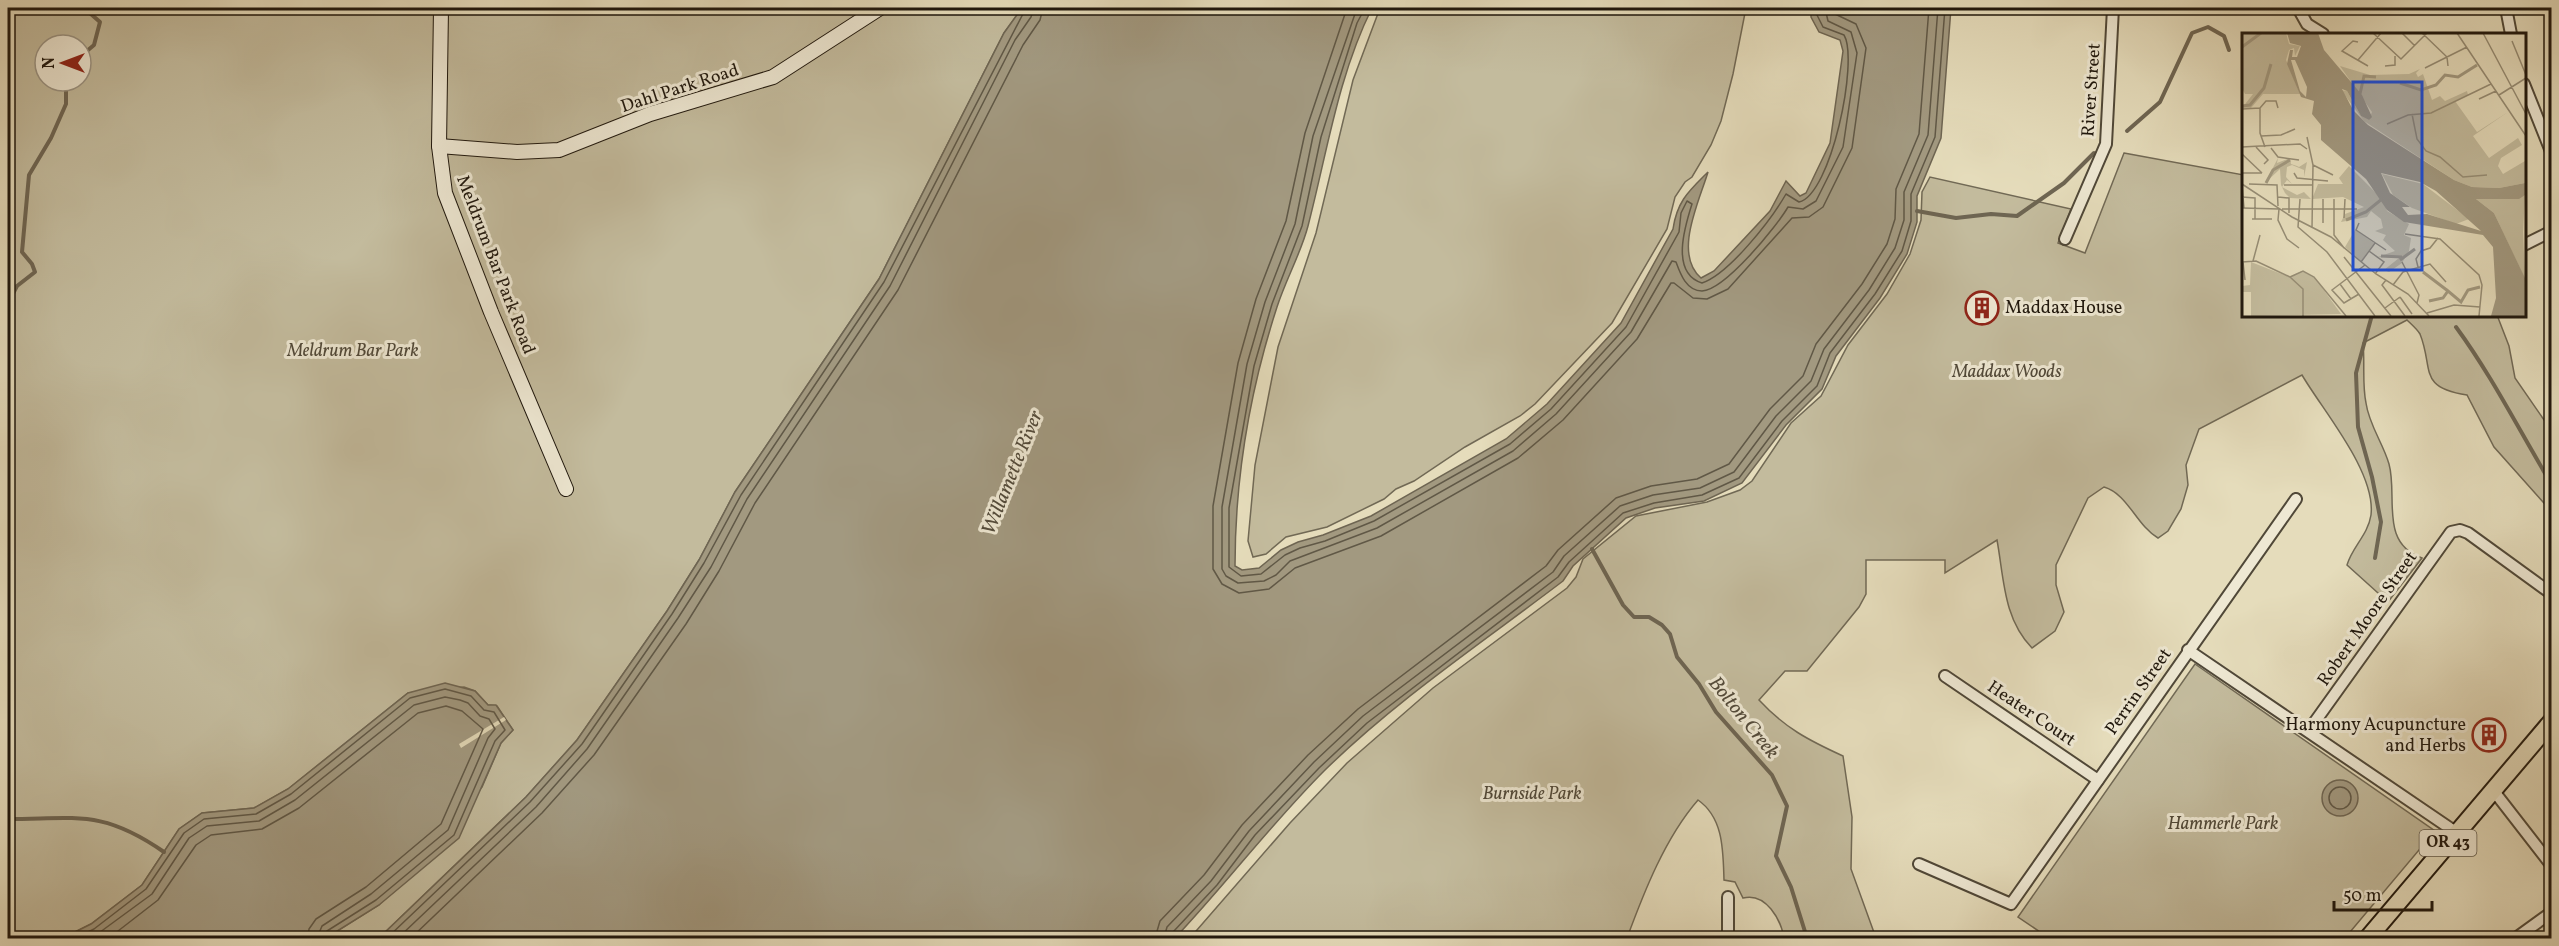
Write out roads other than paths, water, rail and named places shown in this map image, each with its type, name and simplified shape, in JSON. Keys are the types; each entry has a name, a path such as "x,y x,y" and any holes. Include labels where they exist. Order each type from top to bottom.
{"main road":[{"name":"OR 43","path":"2368,939 2552,721"}],"street":[{"name":"Meldrum Bar Park Road","path":"441,8 439,146 443,183 453,216 566,489"},
{"name":"Dahl Park Road","path":"439,146 528,153 559,150 650,114 773,77 880,8"},
{"name":"River Street","path":"2065,239 2106,144 2113,8"},
{"path":"2298,8 2307,24 2321,33"},
{"path":"2506,8 2511,33"},
{"path":"2526,89 2552,154"},
{"path":"2526,244 2552,231"},
{"name":"Perrin Street","path":"1918,864 2011,904 2296,499"},
{"name":"Robert Moore Street","path":"2309,730 2447,536 2456,530 2468,533 2552,594"},
{"path":"2188,650 2309,730 2457,833"},
{"name":"Heater Court","path":"1945,676 2098,780"},
{"path":"2493,790 2552,866"},
{"path":"1728,897 1728,939"},
{"path":"2516,939 2552,912"}],"water":[{"name":"Willamette River","path":"1022,8 1372,8 1350,60 1334,115 1308,226 1277,307 1259,370 1246,435 1238,500 1235,566 1242,570 1259,568 1281,550 1298,542 1371,516 1506,439 1547,404 1621,323 1673,229 1681,204 1708,172 1694,212 1689,242 1689,256 1693,268 1701,278 1714,271 1770,211 1786,181 1800,196 1806,193 1830,143 1843,51 1840,40 1819,32 1811,17 1811,8 1951,8 1941,138 1917,196 1917,222 1907,254 1880,298 1836,356 1822,389 1786,425 1742,483 1704,501 1655,508 1626,518 1573,566 1563,581 1440,672 1380,720 1304,791 1175,938 379,938 526,797 577,740 667,611 699,560 735,492 879,279 1004,33"},
{"path":"445,683 475,691 488,705 496,705 513,730 501,743 459,838 379,905 326,938 63,938 91,924 142,885 179,829 202,813 254,808 288,789 408,693"},
{"path":"2340,780 2352,786 2358,798 2352,810 2340,816 2328,810 2322,798 2328,786"}],"waterway":[{"path":"84,8 100,22 93,46"},
{"path":"2127,131 2160,102 2192,33 2208,27 2224,36 2229,50"},
{"path":"8,303 17,286 35,272 32,264 22,252 29,175 51,138 66,104 66,93"},
{"path":"1917,211 1956,218 1991,214 2017,216 2064,183 2094,153"},
{"path":"2372,316 2356,373 2358,427 2372,477 2381,522 2375,558"},
{"path":"2456,327 2494,385 2552,485"},
{"name":"Bolton Creek","path":"1592,549 1623,605 1634,617 1649,617 1662,625 1670,634 1677,657 1699,684 1716,712 1772,775 1787,806 1776,856 1791,887 1807,938"},
{"path":"8,819 89,819 123,829 164,852"}],"place":[{"name":"Maddax House","path":"1982,308"},
{"name":"Harmony Acupuncture and Herbs","path":"2489,735"}],"park label":[{"name":"Meldrum Bar Park","path":"353,351"},
{"name":"Maddax Woods","path":"2007,372"},
{"name":"Burnside Park","path":"1532,794"},
{"name":"Hammerle Park","path":"2223,824"}]}
